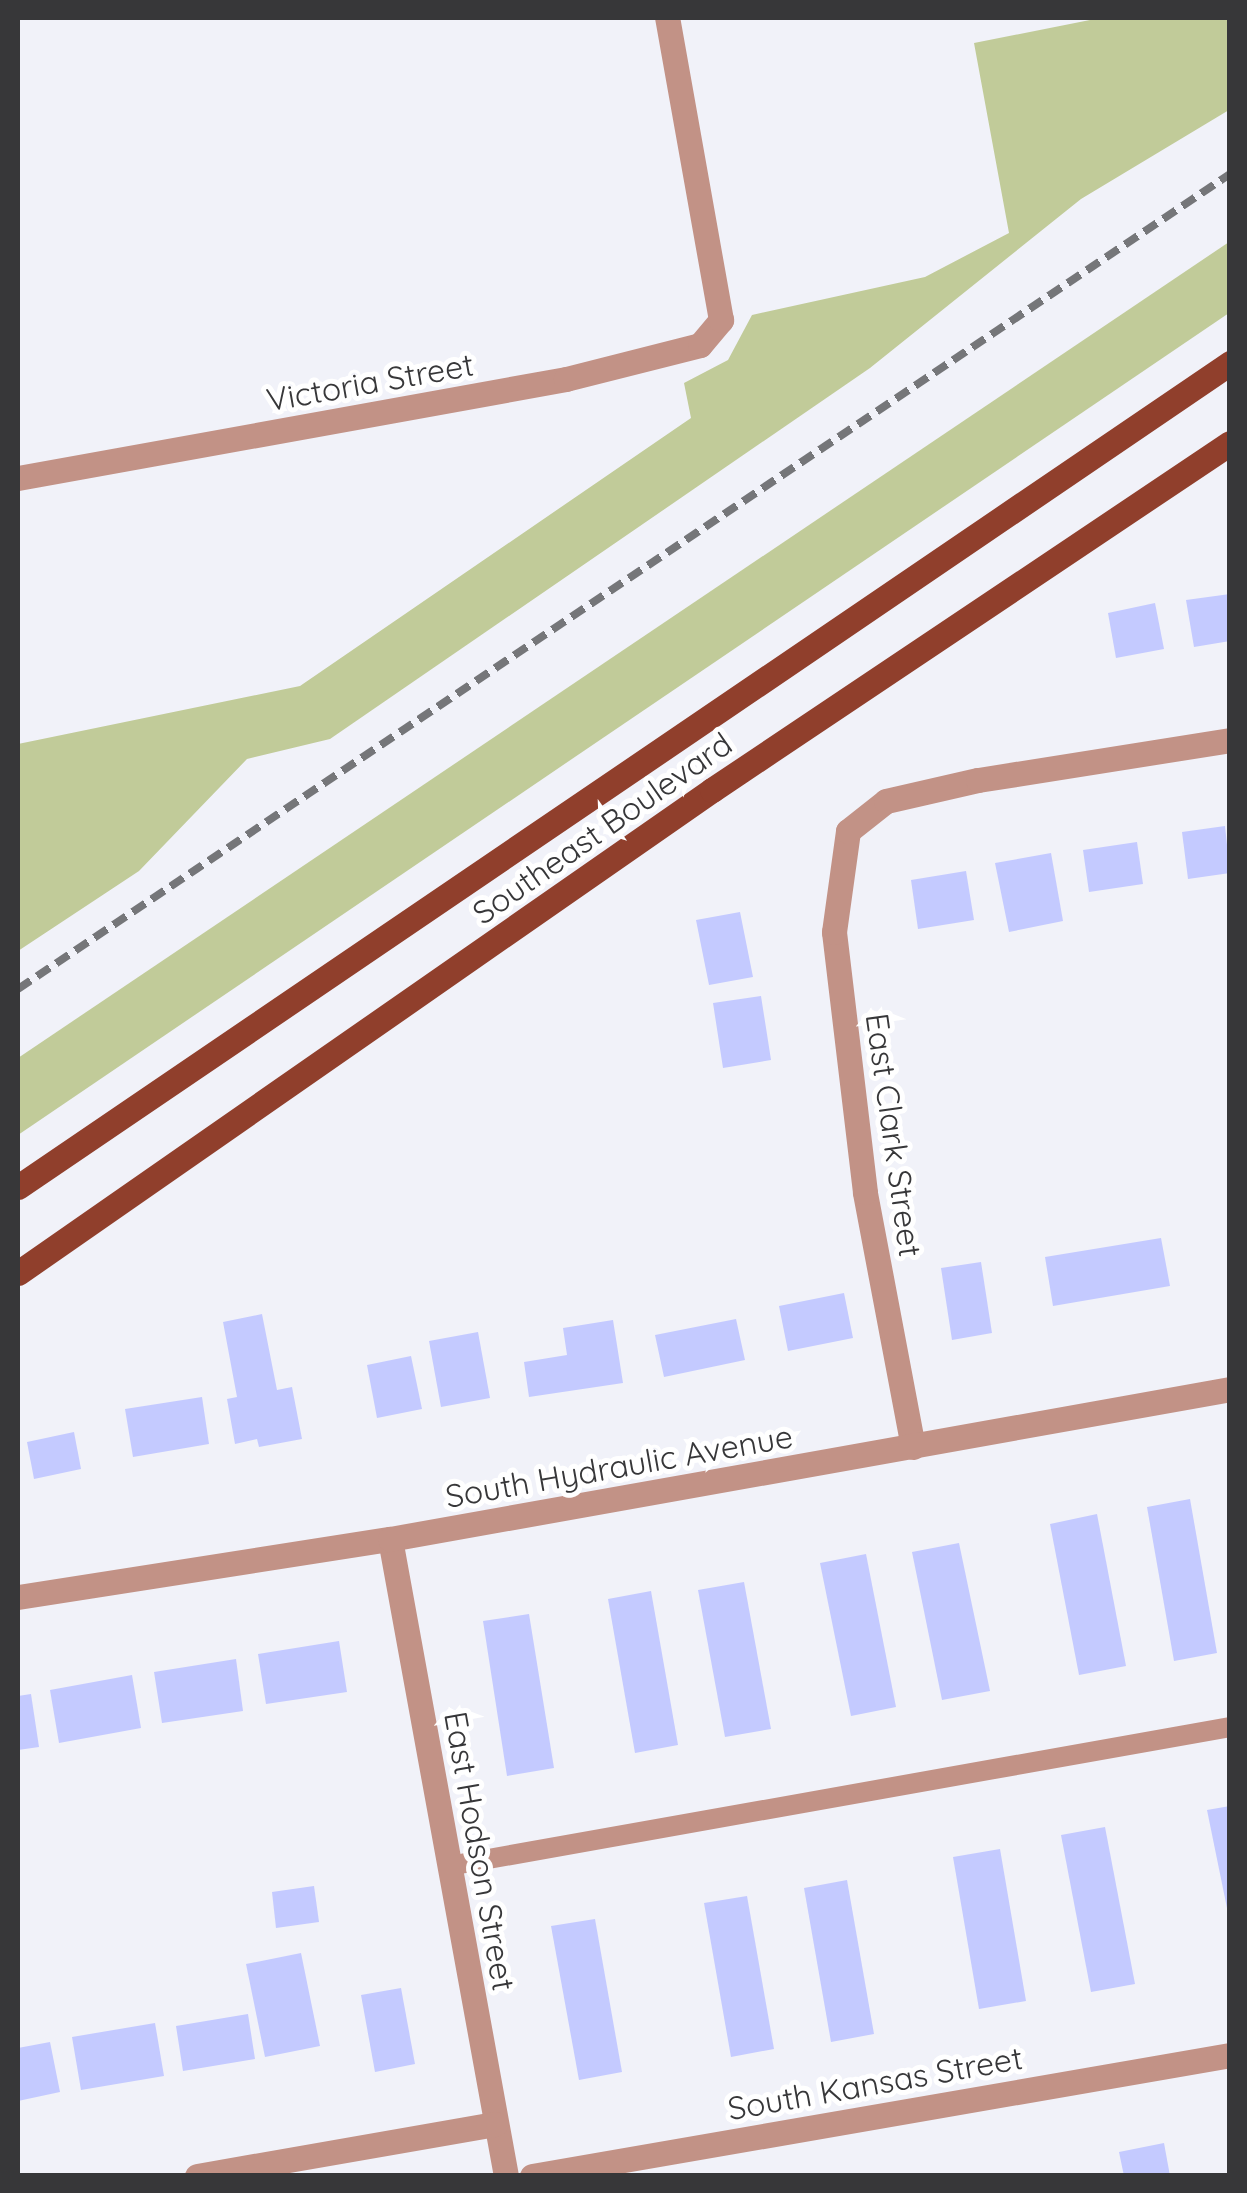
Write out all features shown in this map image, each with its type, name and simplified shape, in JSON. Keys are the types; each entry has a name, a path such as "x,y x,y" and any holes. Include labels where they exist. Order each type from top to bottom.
{"main road":[{"name":"Southeast Boulevard","path":"18,1186 1230,363"},
{"name":"Southeast Boulevard","path":"18,1274 696,802 1230,443"}],"street":[{"name":"Victoria Street","path":"18,478 566,379 700,345 722,320 667,18"},
{"name":"East Clark Street","path":"913,1447 865,1192 834,932 848,831 886,801 1230,740"},
{"name":"South Hydraulic Avenue","path":"18,1598 390,1539 1230,1389"},
{"name":"East Hodson Street","path":"390,1539 506,2176"},
{"name":"South Kansas Street","path":"532,2176 1230,2055"},
{"path":"197,2176 496,2124"}],"lane":[{"path":"449,1866 1230,1727"}],"green space":[{"path":"1100,18 1229,18 1229,110 1081,199 870,368 330,739 247,759 139,871 18,951 18,744 300,686 691,418 684,383 728,360 752,315 925,277 1009,233 974,43"},
{"path":"1229,242 1229,313 18,1135 18,1058"}],"building":[{"path":"1230,594 1230,641 1194,647 1186,600"},
{"path":"1155,603 1164,649 1116,658 1108,613"},
{"path":"1225,826 1230,873 1188,879 1182,832"},
{"path":"1137,842 1143,884 1089,892 1083,850"},
{"path":"1051,853 1063,921 1009,932 995,863"},
{"path":"966,871 974,920 918,929 911,880"},
{"path":"740,912 753,977 709,985 696,920"},
{"path":"761,996 771,1060 723,1068 713,1003"},
{"path":"1161,1238 1170,1286 1053,1306 1045,1257"},
{"path":"981,1262 992,1333 952,1340 941,1268"},
{"path":"844,1293 853,1338 788,1351 779,1306"},
{"path":"262,1314 277,1390 292,1387 302,1439 259,1447 257,1439 235,1444 227,1399 237,1397 223,1322"},
{"path":"736,1319 745,1360 664,1377 655,1335"},
{"path":"613,1320 623,1383 529,1397 524,1362 567,1355 563,1328"},
{"path":"478,1332 490,1398 441,1407 429,1341"},
{"path":"411,1356 422,1409 377,1418 367,1365"},
{"path":"202,1397 209,1444 133,1457 125,1409"},
{"path":"74,1432 81,1469 34,1479 27,1442"},
{"path":"1190,1499 1217,1653 1174,1661 1147,1507"},
{"path":"1097,1514 1126,1666 1079,1675 1050,1524"},
{"path":"959,1543 990,1691 942,1700 912,1552"},
{"path":"866,1554 896,1707 851,1716 820,1563"},
{"path":"744,1582 771,1729 725,1737 698,1590"},
{"path":"651,1591 678,1745 635,1753 608,1599"},
{"path":"529,1614 554,1768 507,1776 483,1621"},
{"path":"339,1641 347,1692 266,1704 258,1654"},
{"path":"236,1659 243,1711 162,1723 154,1672"},
{"path":"132,1675 141,1728 59,1743 50,1690"},
{"path":"31,1694 39,1747 18,1750 18,1696"},
{"path":"1230,1806 1230,1913 1228,1913 1207,1810"},
{"path":"1105,1827 1135,1984 1091,1992 1061,1835"},
{"path":"1000,1849 1026,2001 979,2009 953,1857"},
{"path":"847,1880 874,2034 831,2042 804,1888"},
{"path":"314,1886 319,1922 276,1928 272,1892"},
{"path":"747,1896 774,2049 731,2057 704,1903"},
{"path":"595,1919 622,2072 579,2080 551,1926"},
{"path":"301,1953 320,2046 265,2057 246,1964"},
{"path":"401,1988 415,2064 375,2072 361,1995"},
{"path":"248,2014 255,2059 183,2071 176,2026"},
{"path":"155,2023 164,2076 81,2090 72,2037"},
{"path":"50,2042 60,2092 18,2101 18,2048"},
{"path":"1164,2143 1170,2176 1124,2176 1119,2152"}],"railway":[{"path":"18,989 1230,174"}]}
